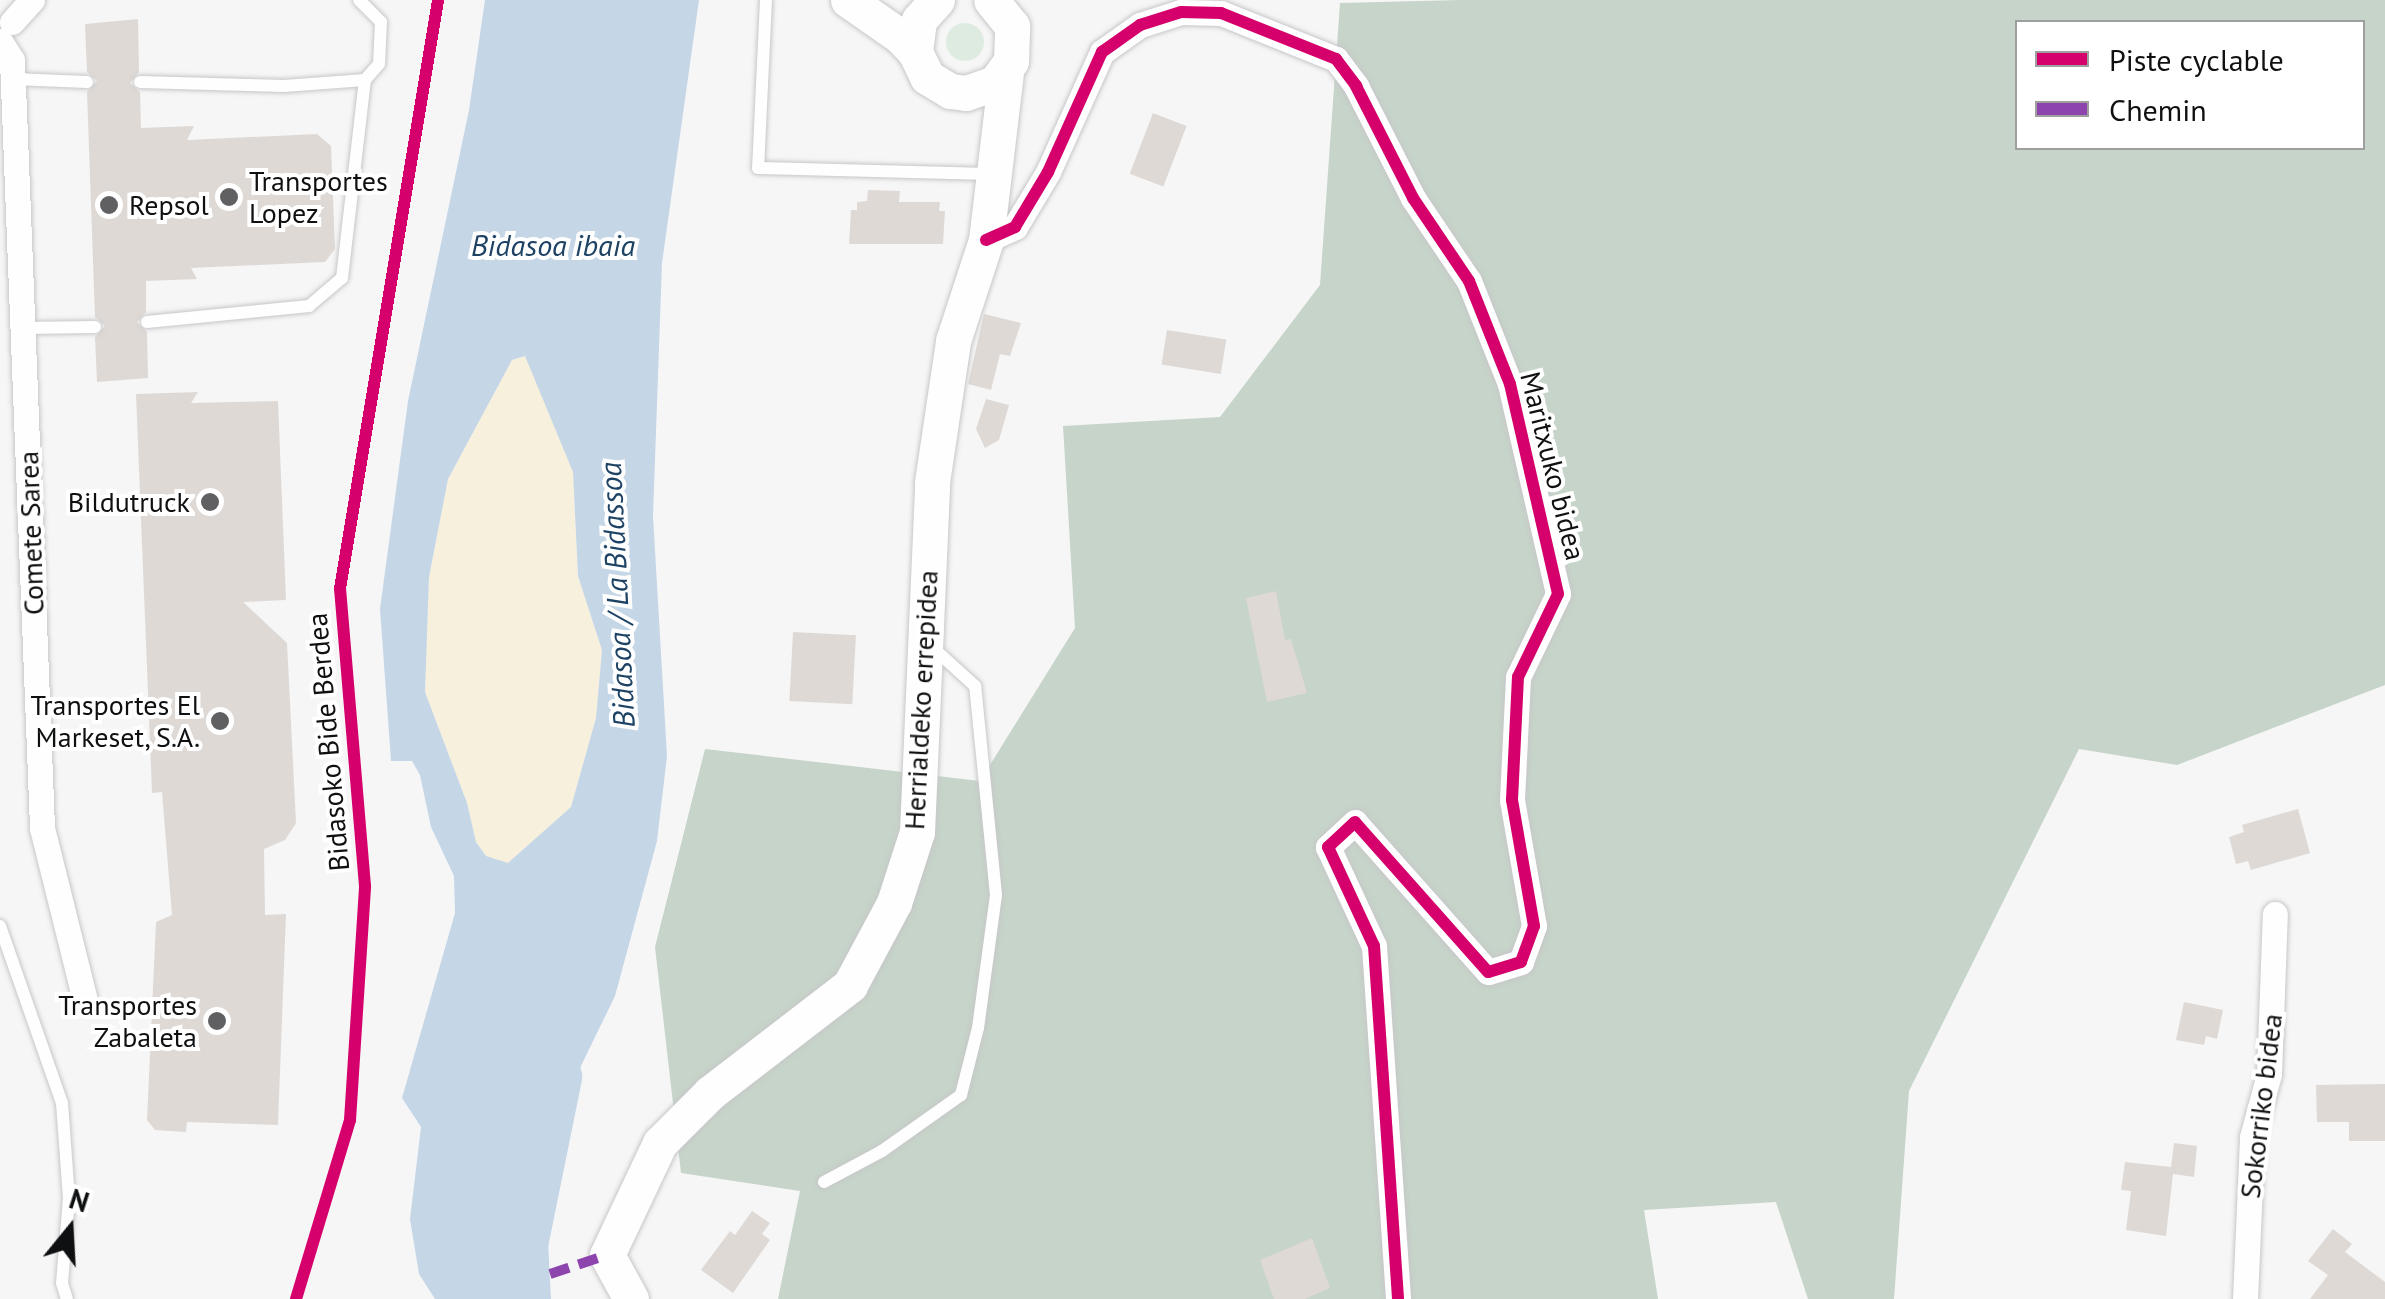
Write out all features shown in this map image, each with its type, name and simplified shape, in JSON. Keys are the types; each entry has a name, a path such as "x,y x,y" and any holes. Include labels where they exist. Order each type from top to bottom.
{"street":[{"path":"8,35 32,0"},
{"path":"848,0 914,52"},
{"path":"874,0 933,4 914,36 914,52 926,77 950,91 992,169"},
{"name":"Herrialdeko errepidea","path":"631,1299 607,1255 660,1143 710,1093 850,985 894,903 917,832 932,482 950,359 986,240 1006,72 1014,50 1008,9"},
{"name":"Maritxuko bidea","path":"986,240 1015,227 1048,172 1102,52 1140,24 1181,12 1221,14 1336,60 1346,72 1413,198 1469,281 1510,384 1558,594 1518,677 1512,800 1534,926 1521,962 1488,972 1355,822 1328,847 1374,946 1398,1299"},
{"name":"Comete Sarea","path":"8,35 42,828 84,1001"},
{"path":"950,91 981,90 1006,72"},
{"name":"Sokorriko bidea","path":"2245,1299 2252,1136 2269,1074 2274,914"}],"lane":[{"path":"147,322 310,306 342,278 364,80 379,64 381,22 359,0"},
{"path":"766,0 758,168 992,169"},
{"path":"8,35 87,82"},
{"path":"140,82 284,86 364,80"},
{"path":"22,328 95,327"},
{"path":"824,1182 882,1151 961,1095 978,1028 996,895 975,686 925,640"},
{"path":"0,926 62,1103 69,1198 62,1283 55,1299"},
{"path":"62,1283 67,1299"}],"shaded area":[{"path":"2385,0 2385,685 2177,765 2079,749 1909,1091 1894,1299 1808,1299 1776,1202 1644,1210 1658,1299 778,1299 800,1191 681,1173 655,947 705,749 980,781 1075,628 1063,426 1220,417 1320,285 1340,3"},
{"path":"965,23 979,28 984,42 979,56 965,61 951,56 946,42 951,28"}],"sand":[{"path":"526,355 573,472 578,576 602,650 596,718 571,807 508,864 486,856 476,842 467,803 425,692 429,577 448,479 512,360"}],"water":[{"name":"Bidasoa ibaia","path":"485,0 699,0 662,263 653,516 667,756 657,841 615,996 543,1144 551,1299 435,1299 419,1274 410,1219 421,1127 402,1098 455,913 454,876 431,827 420,775 412,761 391,761 380,609 408,401 469,110","holes":["525,356 573,472 578,576 602,650 596,718 571,807 508,863 486,856 476,842 467,803 425,692 429,577 448,479 512,360"]}],"building":[{"name":"Transportes Lopez","path":"138,19 139,72 130,83 140,92 141,128 194,126 187,140 317,134 331,146 335,249 325,262 191,268 197,279 146,281 146,312 137,322 147,332 148,378 97,382 95,337 105,326 95,317 87,92 97,81 87,72 85,24"},
{"path":"1153,113 1187,126 1163,187 1130,174"},
{"path":"868,190 900,191 899,202 940,202 939,211 945,211 943,244 849,244 851,210 857,210 857,202 867,201"},
{"path":"984,314 1021,323 1010,356 1000,354 991,390 968,384"},
{"path":"1167,330 1226,339 1221,374 1162,365"},
{"path":"198,392 191,403 278,401 286,600 243,602 287,643 296,823 285,840 264,849 265,915 286,914 278,1125 187,1122 186,1132 155,1130 147,1120 156,922 172,915 162,792 152,793 136,394"},
{"path":"986,399 1009,405 999,440 985,448 976,429"},
{"path":"1276,591 1285,640 1291,639 1307,693 1267,702 1246,598"},
{"path":"793,632 856,635 852,704 789,701"},
{"path":"2298,809 2310,853 2251,870 2248,861 2236,864 2229,837 2244,832 2242,825"},
{"path":"2184,1002 2223,1010 2217,1039 2206,1036 2204,1045 2176,1040"},
{"path":"2385,1084 2385,1141 2349,1141 2349,1122 2317,1122 2316,1085"},
{"path":"2174,1143 2197,1146 2194,1177 2173,1174 2166,1236 2126,1230 2131,1191 2121,1190 2125,1162 2171,1167"},
{"path":"752,1211 770,1223 762,1234 770,1240 733,1293 701,1270 730,1231 735,1235"},
{"path":"2333,1229 2352,1244 2345,1252 2385,1282 2385,1299 2310,1299 2328,1275 2308,1261"},
{"path":"1312,1238 1330,1288 1305,1299 1274,1299 1260,1260"}],"waterway":[{"name":"Bidasoa / La Bidassoa","path":"513,1299 558,1077"}],"marked path":[{"path":"550,1274 607,1255"}],"cycle path":[{"name":"Bidasoko Bide Berdea","path":"296,1299 350,1120 365,886 340,589 438,0"},
{"path":"986,240 1015,227 1048,172 1102,52 1140,25 1181,12 1221,13 1336,59 1356,86 1413,198 1469,281 1510,384 1558,594 1518,677 1512,800 1534,926 1521,962 1488,972 1355,822 1328,847 1374,946 1398,1299"}],"place":[{"name":"Transportes Lopez","path":"229,197"},
{"name":"Repsol","path":"109,205"},
{"name":"Bildutruck","path":"210,502"},
{"name":"Transportes El Markeset, S.A.","path":"220,721"},
{"name":"Transportes Zabaleta","path":"217,1021"}]}
